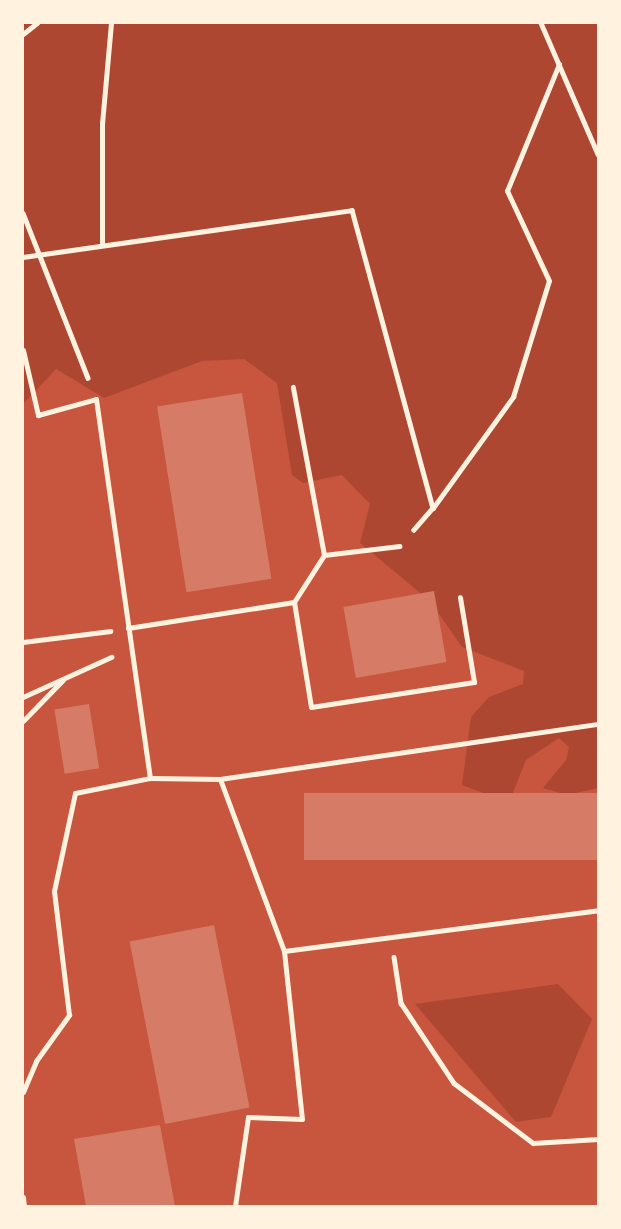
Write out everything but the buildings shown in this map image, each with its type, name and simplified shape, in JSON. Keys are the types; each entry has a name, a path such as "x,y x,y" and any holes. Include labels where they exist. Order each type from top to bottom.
{"lane":[{"path":"23,350 38,415 96,399 150,778"},
{"path":"293,387 324,555 294,602 311,707 474,682 460,597"},
{"path":"324,555 399,546"},
{"path":"128,628 294,602"},
{"path":"23,1092 36,1061 69,1015 54,891 75,793 150,778 220,779 598,724"},
{"path":"220,779 284,951 302,1119 248,1117 235,1206"},
{"path":"284,951 598,910"},
{"path":"23,1197 24,1206"}],"path":[{"path":"23,34 37,23"},
{"path":"102,246 102,124 111,23"},
{"path":"541,23 598,154"},
{"path":"399,546 433,508 513,397 550,281 507,191 559,64"},
{"path":"23,257 352,209 433,508"},
{"path":"23,213 96,399"},
{"path":"23,642 128,628"},
{"path":"23,697 131,648"},
{"path":"23,721 66,677"},
{"path":"391,937 401,1003 454,1083 533,1143 598,1139"}],"shaded area":[{"path":"23,23 598,23 598,788 567,795 543,788 566,760 569,747 559,738 526,760 512,795 499,799 462,785 471,717 489,697 523,684 524,671 462,647 430,601 360,543 370,504 342,475 303,483 292,475 277,383 244,359 202,361 104,398 56,369 23,404"},
{"path":"558,984 592,1019 551,1117 516,1122 415,1004"}]}
